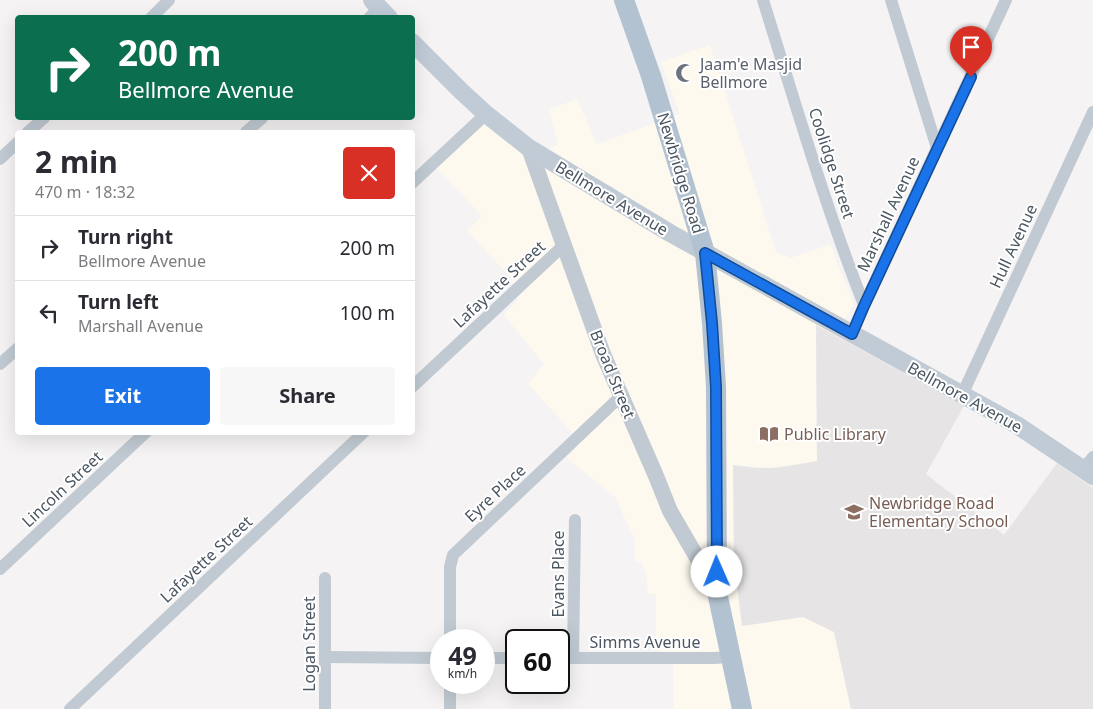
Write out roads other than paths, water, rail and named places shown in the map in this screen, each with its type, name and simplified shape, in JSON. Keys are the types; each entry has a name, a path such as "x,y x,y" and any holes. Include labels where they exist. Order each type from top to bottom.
{"main road":[{"name":"Newbridge Road","path":"624,0 651,76 705,253 716,387 717,592 742,709"},
{"name":"Bellmore Avenue","path":"415,45 461,92 529,148 705,253 962,394 1090,467"}],"street":[{"path":"153,15 169,0"},
{"name":"Coolidge Street","path":"763,0 822,187 864,306"},
{"path":"891,0 937,148"},
{"name":"Marshall Avenue","path":"852,334 1006,0"},
{"name":"Hull Avenue","path":"962,394 1093,112"},
{"path":"415,180 486,114"},
{"path":"30,130 42,120"},
{"path":"248,130 260,120"},
{"path":"0,159 15,145"},
{"name":"Broad Street","path":"529,148 603,354 670,511 717,592"},
{"name":"Lafayette Street","path":"415,384 564,245"},
{"path":"0,364 15,351"},
{"name":"Eyre Place","path":"450,629 450,568 453,555 621,396"},
{"name":"Lincoln Street","path":"0,569 143,435"},
{"name":"Lafayette Street","path":"70,709 361,435"},
{"name":"Evans Place","path":"573,658 575,520"},
{"name":"Logan Street","path":"325,709 326,578"},
{"path":"325,657 430,658"},
{"name":"Simms Avenue","path":"573,658 731,657"},
{"path":"450,694 450,709"}],"place":[{"name":"Jaam'e Masjid Bellmore","path":"685,73"},
{"name":"Public Library","path":"769,434"},
{"name":"Newbridge Road Elementary School","path":"854,512"}]}
